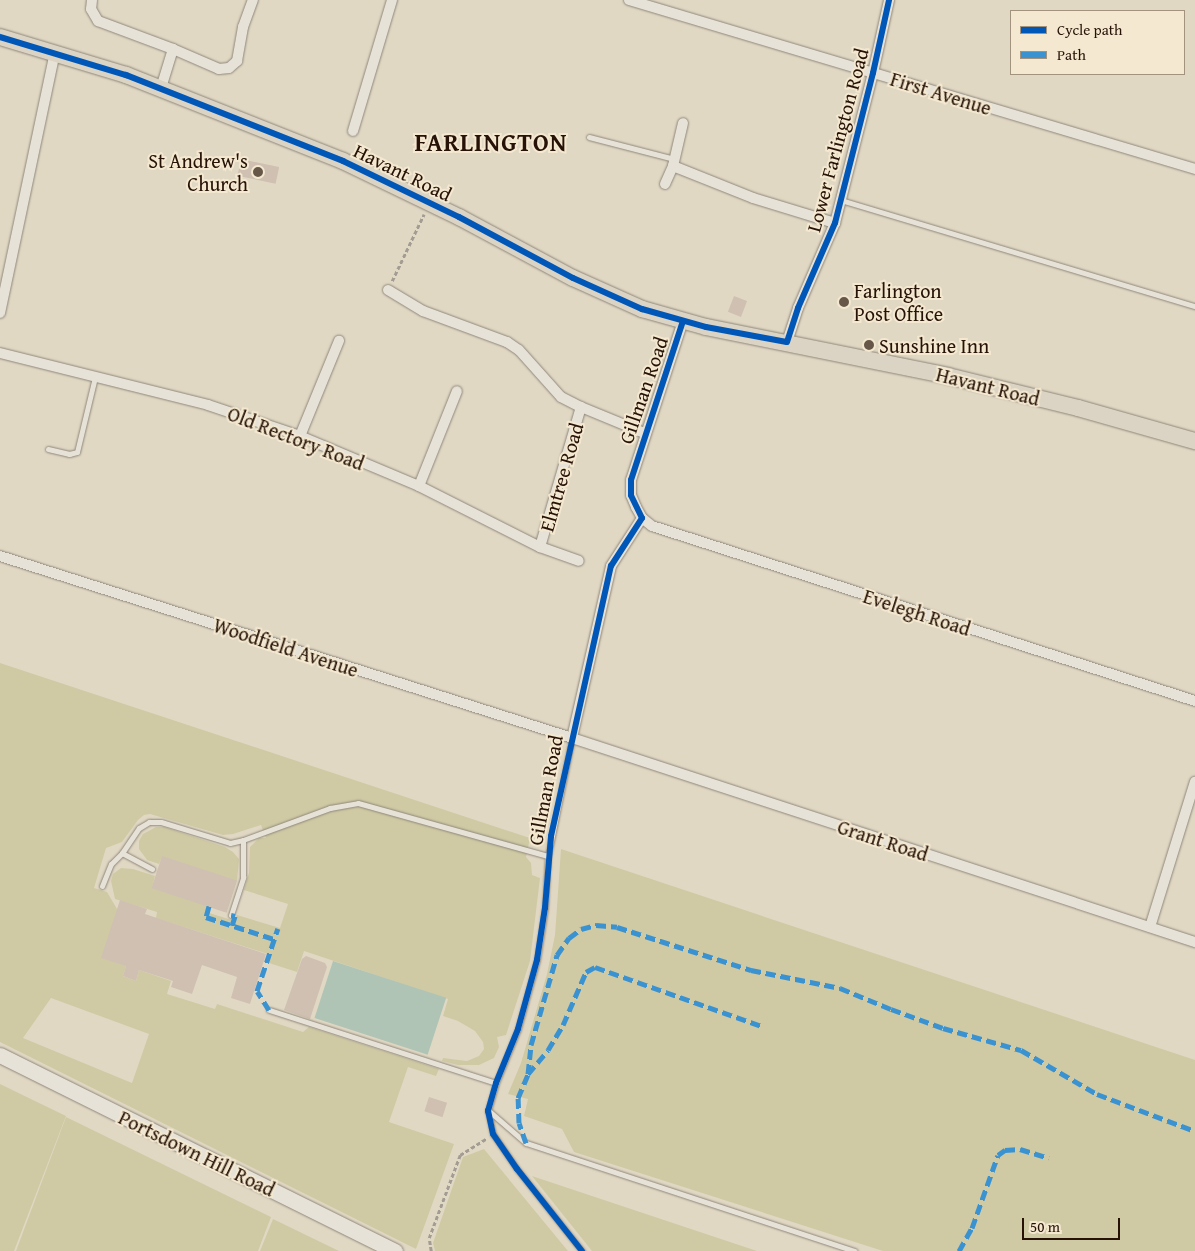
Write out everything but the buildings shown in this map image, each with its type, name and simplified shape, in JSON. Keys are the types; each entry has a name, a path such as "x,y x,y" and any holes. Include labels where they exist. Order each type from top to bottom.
{"main road":[{"name":"Havant Road","path":"0,37 161,88 343,161 460,217 573,278 642,309 683,321 948,376 1078,408 1195,441"},
{"name":"Portsdown Hill Road","path":"0,1055 395,1251"}],"street":[{"path":"92,0 91,9 98,21 173,49 219,69 229,68 237,61 243,27 253,0"},
{"path":"353,131 392,0"},
{"name":"First Avenue","path":"629,0 1195,169"},
{"name":"Lower Farlington Road","path":"787,342 798,308 835,222 873,73 889,0"},
{"path":"161,88 173,49"},
{"path":"0,313 55,53"},
{"path":"665,184 673,162 683,122"},
{"path":"673,162 753,198 835,222"},
{"path":"388,290 424,311 507,342 519,350 561,397 644,433"},
{"name":"Gillman Road","path":"572,738 611,566 642,518 632,495 631,480 644,433 683,321"},
{"path":"300,436 339,341"},
{"name":"Old Rectory Road","path":"0,353 208,405 300,436 419,486 540,547 579,561"},
{"path":"419,486 456,391"},
{"name":"Elmtree Road","path":"540,547 581,407"},
{"name":"Evelegh Road","path":"642,518 652,526 1195,702"},
{"name":"Woodfield Avenue","path":"0,556 572,738"},
{"name":"Grant Road","path":"572,738 1195,942"},
{"path":"1150,927 1195,782"}],"lane":[{"path":"589,137 673,162"},
{"path":"841,200 1195,306"},
{"path":"48,449 69,454 77,452 96,377"},
{"name":"Gillman Road","path":"488,1111 496,1083 518,1029 537,960 545,908 548,856 572,738"},
{"path":"102,886 111,864 122,853 139,828 149,822 160,822 217,841 230,843 330,808 358,803 548,856"},
{"path":"231,915 243,877 243,840"},
{"path":"122,853 152,869"},
{"path":"269,1010 496,1083"},
{"path":"488,1111 494,1134 517,1170 582,1251"},
{"path":"488,1111 526,1143 855,1251"}],"path":[{"path":"388,290 420,224"},
{"path":"430,1251 429,1238 460,1155 494,1134"}],"shaded area":[{"path":"0,663 530,838 526,857 531,863 532,875 540,878 530,961 506,1035 497,1037 499,1047 494,1058 479,1065 458,1065 442,1061 443,1058 467,1061 479,1056 484,1049 483,1042 475,1031 458,1021 443,1016 448,999 304,951 297,972 269,963 271,955 156,918 157,912 115,899 111,881 113,874 121,868 133,869 155,876 152,888 208,906 206,912 235,921 237,915 280,928 288,904 244,890 249,873 250,847 259,838 266,838 261,825 233,834 223,835 150,814 144,815 122,842 106,848 94,888 107,892 117,909 126,966 123,976 136,981 139,970 171,981 167,994 215,1009 217,1004 303,1032 309,1027 439,1069 436,1076 408,1067 389,1122 454,1144 416,1249 0,1042","holes":["51,998 149,1034 132,1083 23,1038"]},
{"path":"156,827 164,827 225,847 233,852 239,859 237,881 162,857 159,864 147,860 139,849 139,841 143,834"},
{"path":"561,849 1195,1060 1195,1251 883,1251 574,1152 562,1129 524,1116 528,1099 508,1094 521,1063 547,974 555,935"},
{"path":"333,961 446,998 428,1055 314,1018"},
{"path":"0,1084 66,1116 14,1251 0,1251"},
{"path":"66,1117 271,1217 258,1251 16,1251"},
{"path":"484,1149 568,1251 435,1251 433,1243 463,1157"},
{"path":"532,1176 757,1251 592,1251"},
{"path":"273,1219 339,1251 260,1251"}],"marked path":[{"path":"209,906 206,917 274,939"},
{"path":"231,915 235,916 232,926"},
{"path":"528,1074 531,1045 557,955 569,938 581,929 596,925 617,927 751,970 840,988 943,1028 1021,1050 1097,1094 1195,1131"},
{"path":"269,1010 257,991 278,928"},
{"path":"526,1143 519,1123 518,1098 528,1074 548,1050 563,1025 586,972 595,967 762,1026"},
{"path":"959,1251 972,1228 998,1155 1005,1150 1020,1149 1049,1158"}],"cycle path":[{"path":"0,37 126,75 343,161 459,217 573,278 642,309 706,327 787,342 798,308 835,223 873,73 889,0"},
{"path":"582,1251 517,1169 493,1134 488,1111 496,1083 518,1029 537,960 545,908 551,836 611,566 642,518 631,495 631,480 683,321"}],"place":[{"name":"St Andrew's Church","path":"258,172"},
{"name":"Farlington Post Office","path":"844,302"},
{"name":"Sunshine Inn","path":"869,345"}],"district":[{"name":"FARLINGTON","path":"491,142"}]}
